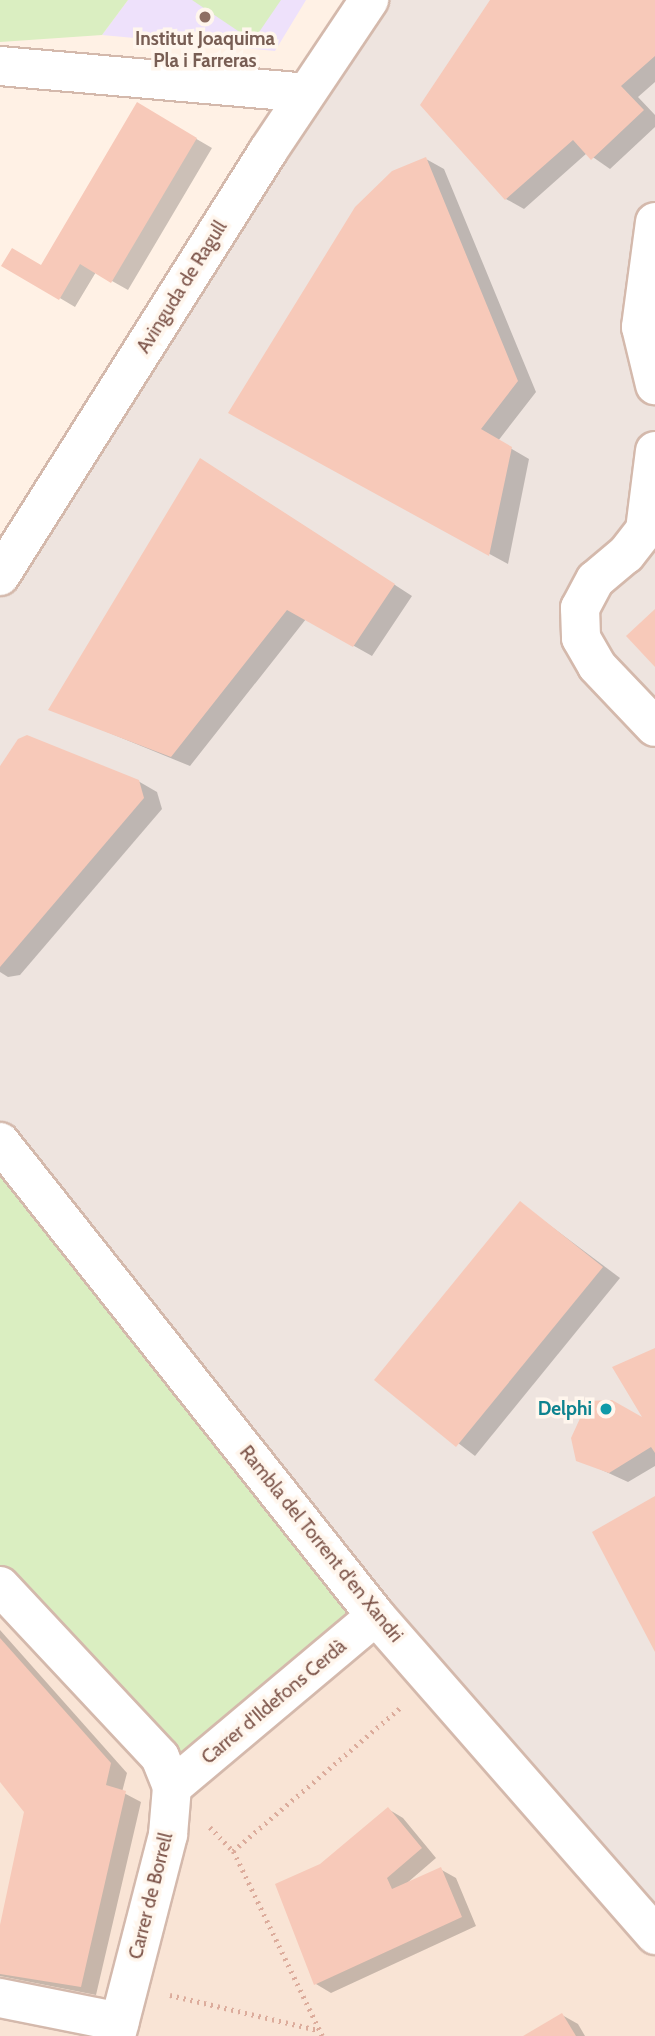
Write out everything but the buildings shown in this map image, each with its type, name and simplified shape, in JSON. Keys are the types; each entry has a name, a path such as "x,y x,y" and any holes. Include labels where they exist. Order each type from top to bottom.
{"street":[{"name":"Avinguda de Ragull","path":"0,576 306,93 369,0"},
{"path":"0,66 306,93"},
{"path":"655,222 640,327 655,386"},
{"path":"655,451 645,530 626,554 595,580 580,608 580,618 581,638 597,666 655,727"},
{"name":"Rambla del Torrent d'en Xandri","path":"1,1146 376,1616 655,1935"},
{"path":"0,1586 166,1772"},
{"name":"Carrer d'Ildefons Cerdà","path":"166,1772 376,1616"},
{"name":"Carrer de Borrell","path":"118,2029 168,1835 166,1772"},
{"path":"0,1998 118,2029"}],"path":[{"path":"322,2036 233,1851 433,1679"},
{"path":"129,1985 318,2030"}],"shaded area":[{"name":"Institut Joaquima Pla i Farreras","path":"128,0 306,0 275,51 102,35"},
{"path":"365,0 655,0 655,1935 0,1142 0,576"},
{"path":"0,1586 376,1616 655,1935 655,2036 0,2036"}],"green space":[{"path":"0,0 128,0 102,35 0,42"},
{"path":"192,0 281,0 253,41"},
{"path":"0,1142 376,1616 172,1787 0,1586"}],"place":[{"name":"Institut Joaquima Pla i Farreras","path":"205,17"},
{"name":"Delphi","path":"606,1409"}]}
